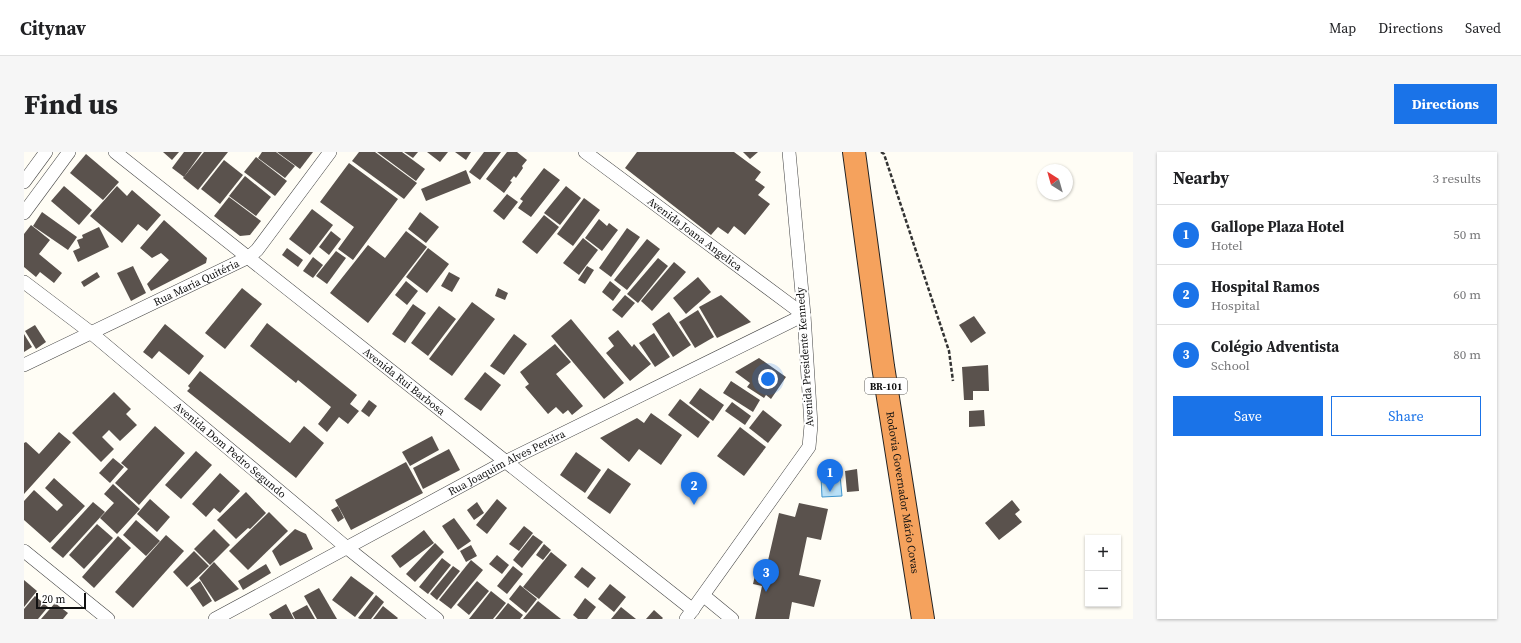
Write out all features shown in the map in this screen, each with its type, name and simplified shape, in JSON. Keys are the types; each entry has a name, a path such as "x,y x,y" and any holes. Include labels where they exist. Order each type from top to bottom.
{"highway":[{"name":"Rodovia Governador Mário Covas","path":"854,152 883,366 923,619"}],"street":[{"path":"24,182 46,152"},
{"path":"24,213 69,152"},
{"name":"Avenida Rui Barbosa","path":"115,152 505,462 690,614"},
{"name":"Rua Maria Quitéria","path":"24,365 249,257 256,250 330,152"},
{"name":"Avenida Joana Angelica","path":"585,152 804,315"},
{"name":"Avenida Presidente Kennedy","path":"690,614 809,447 811,425 804,315 789,152"},
{"name":"Avenida Dom Pedro Segundo","path":"24,282 90,332 346,547 437,619"},
{"name":"Rua Joaquim Alves Pereira","path":"215,619 505,462 804,315"},
{"path":"24,551 108,619"},
{"path":"704,596 732,619"}],"path":[{"path":"881,152 884,154 949,351 952,381"}],"water":[{"path":"840,475 842,496 822,497 821,477"}],"building":[{"path":"163,152 179,152 172,160"},
{"path":"184,152 202,152 184,177 172,168"},
{"path":"204,152 228,152 198,190 183,178"},
{"path":"262,152 276,152 295,166 285,178 258,158"},
{"path":"277,152 313,152 300,169"},
{"path":"359,152 375,152 417,183 404,199 352,161"},
{"path":"377,152 402,152 425,169 416,181"},
{"path":"404,152 418,152 413,158"},
{"path":"427,152 448,152 440,162"},
{"path":"455,152 471,152 466,160"},
{"path":"484,152 501,152 480,180 469,172"},
{"path":"507,152 517,152 527,160 516,178 514,176 510,181 512,182 504,193 486,179"},
{"path":"637,152 734,152 761,172 755,180 765,187 758,195 770,204 745,235 734,226 728,234 718,227 711,235 625,168"},
{"path":"743,152 758,152 750,159"},
{"path":"86,154 119,182 103,200 70,173"},
{"path":"256,157 287,181 275,196 244,172"},
{"path":"224,160 243,175 220,204 201,189"},
{"path":"349,163 398,199 353,260 338,249 354,227 320,202"},
{"path":"544,168 560,180 531,217 518,208 523,201 520,199"},
{"path":"466,170 471,183 426,201 421,189"},
{"path":"245,176 271,197 256,216 229,196"},
{"path":"64,186 92,210 79,225 51,201"},
{"path":"117,186 127,196 132,190 161,215 147,231 138,224 122,243 90,216"},
{"path":"566,186 581,198 560,225 544,213"},
{"path":"507,194 518,202 504,220 493,211"},
{"path":"229,197 261,221 250,235 240,236 214,216"},
{"path":"584,198 600,210 573,246 557,234"},
{"path":"312,209 333,225 310,255 289,239"},
{"path":"42,212 77,237 68,250 33,226"},
{"path":"420,212 439,227 426,243 408,229"},
{"path":"544,215 559,227 537,254 522,242"},
{"path":"599,219 607,226 609,223 618,230 602,251 585,238"},
{"path":"164,220 207,258 206,263 151,291 147,284 169,260 161,253 152,258 140,248"},
{"path":"31,225 50,240 39,254 62,273 54,283 40,272 36,277 24,267 24,234"},
{"path":"99,227 109,247 78,262 73,251 80,248 77,240 83,238 82,235"},
{"path":"627,228 640,237 611,277 599,268"},
{"path":"331,231 341,239 329,255 319,247"},
{"path":"406,231 427,247 368,323 330,293 368,245 385,258"},
{"path":"583,238 598,250 579,275 563,263"},
{"path":"647,239 660,249 627,290 614,280"},
{"path":"287,248 303,260 298,267 282,255"},
{"path":"428,248 449,264 427,293 406,277"},
{"path":"336,251 346,258 327,284 316,276"},
{"path":"313,257 323,265 313,278 303,271"},
{"path":"658,258 668,266 638,303 627,294"},
{"path":"674,262 686,272 652,311 641,301"},
{"path":"133,266 146,293 131,301 117,273"},
{"path":"587,266 594,270 585,284 578,280"},
{"path":"97,272 100,277 84,287 81,282"},
{"path":"449,272 460,278 452,292 441,286"},
{"path":"698,277 711,292 686,314 673,298"},
{"path":"406,281 418,291 407,305 395,295"},
{"path":"610,281 621,290 613,301 602,292"},
{"path":"242,288 262,304 225,349 205,333"},
{"path":"498,288 508,293 505,300 495,296"},
{"path":"625,295 635,303 622,318 612,310"},
{"path":"721,295 751,322 717,338 699,307"},
{"path":"472,302 495,319 452,376 429,359"},
{"path":"413,304 426,313 405,343 392,334"},
{"path":"439,306 456,319 428,356 411,343"},
{"path":"698,310 714,337 695,348 679,322"},
{"path":"669,312 691,345 673,357 652,324"},
{"path":"974,316 986,333 971,343 959,325"},
{"path":"571,319 624,383 604,399 551,336"},
{"path":"267,323 357,395 350,404 359,411 348,424 339,417 327,432 318,424 331,407 298,380 296,383 250,346"},
{"path":"165,324 204,356 189,375 159,351 152,359 143,352"},
{"path":"35,325 46,342 36,349 25,331"},
{"path":"618,330 632,347 634,344 651,364 630,381 606,353 614,346 608,338"},
{"path":"654,333 670,357 655,367 639,343"},
{"path":"24,334 32,347 24,352"},
{"path":"514,334 527,344 504,375 490,366"},
{"path":"555,344 571,362 556,374 583,406 572,415 568,410 563,414 556,407 548,414 525,387 529,384 520,372"},
{"path":"759,358 786,377 771,399 766,395 764,398 747,387 750,383 735,372"},
{"path":"988,365 989,391 973,391 973,400 964,400 962,367"},
{"path":"200,371 290,443 304,426 324,443 296,478 187,391 190,388 188,386"},
{"path":"485,372 501,385 481,411 464,399"},
{"path":"731,381 760,400 753,412 723,393"},
{"path":"700,388 724,405 713,421 689,403"},
{"path":"114,392 131,409 126,414 137,425 120,441 109,430 102,437 114,449 101,462 72,433"},
{"path":"680,399 710,422 698,438 668,415"},
{"path":"369,400 377,406 369,417 361,411"},
{"path":"732,402 751,416 745,425 725,411"},
{"path":"763,410 782,425 768,443 749,428"},
{"path":"984,410 985,426 969,427 969,411"},
{"path":"651,413 682,435 661,465 639,449 629,462 600,438 637,418 644,423"},
{"path":"155,426 185,453 139,505 115,483 128,469 121,463"},
{"path":"740,427 766,447 744,476 717,456"},
{"path":"59,432 71,442 24,494 24,443 26,442 39,454"},
{"path":"432,436 439,450 410,466 402,452"},
{"path":"449,449 460,470 423,489 413,468"},
{"path":"196,451 212,465 181,499 165,485"},
{"path":"576,452 601,470 585,493 560,475"},
{"path":"113,458 124,467 110,483 99,473"},
{"path":"406,462 423,493 351,530 335,500"},
{"path":"608,468 631,484 610,514 587,498"},
{"path":"857,469 859,491 847,492 845,471"},
{"path":"220,473 240,491 220,513 214,508 206,517 192,504"},
{"path":"54,478 85,506 50,543 24,520 24,501 34,490 57,511 63,505 45,488"},
{"path":"113,484 140,509 117,534 100,518 114,503 104,494"},
{"path":"246,492 266,513 250,529 248,528 236,539 217,520"},
{"path":"150,499 170,517 157,532 137,514"},
{"path":"497,499 507,508 487,534 476,525"},
{"path":"1012,500 1020,510 1015,514 1022,522 999,540 985,523"},
{"path":"93,502 105,512 63,558 51,548"},
{"path":"477,502 484,513 474,520 467,510"},
{"path":"799,503 828,509 821,540 807,537 799,575 821,580 814,607 792,602 789,619 755,619 762,586 753,584 757,567 766,569 779,513 795,517"},
{"path":"338,506 344,518 338,522 331,510"},
{"path":"269,512 288,531 248,570 229,551"},
{"path":"454,518 471,541 458,550 442,526"},
{"path":"136,520 160,541 146,556 123,535"},
{"path":"97,524 113,538 84,569 69,555"},
{"path":"524,526 533,533 519,551 509,544"},
{"path":"214,529 230,545 210,565 194,549"},
{"path":"295,529 306,534 313,549 280,566 272,551"},
{"path":"424,530 434,543 400,568 391,556"},
{"path":"166,535 184,551 133,608 115,592"},
{"path":"533,535 543,542 522,568 513,560"},
{"path":"118,536 131,548 94,588 82,577"},
{"path":"435,543 444,552 415,582 406,574"},
{"path":"544,544 551,550 543,560 536,555"},
{"path":"471,545 477,556 466,562 460,551"},
{"path":"194,551 209,566 187,587 173,572"},
{"path":"551,552 567,565 539,599 523,587"},
{"path":"497,555 509,565 502,574 489,564"},
{"path":"442,558 451,565 428,594 419,587"},
{"path":"471,560 483,570 451,609 439,600"},
{"path":"214,562 239,589 215,602 199,578"},
{"path":"266,564 271,573 243,590 238,581"},
{"path":"453,566 460,571 437,600 430,594"},
{"path":"513,566 523,574 507,594 497,586"},
{"path":"582,567 596,578 588,588 574,577"},
{"path":"351,576 374,593 355,617 332,600"},
{"path":"24,580 37,591 24,607"},
{"path":"200,581 212,601 203,607 190,588"},
{"path":"477,581 489,591 469,615 457,605"},
{"path":"610,584 626,597 614,612 598,599"},
{"path":"520,585 537,599 526,613 509,599"},
{"path":"319,588 337,619 317,619 304,596"},
{"path":"491,591 506,603 493,619 469,619"},
{"path":"376,595 384,602 371,619 358,618"},
{"path":"35,596 48,607 38,619 24,619 24,609"},
{"path":"585,598 596,607 587,619 578,619 573,615"},
{"path":"538,601 561,619 523,619"},
{"path":"55,603 68,613 63,619 41,619"},
{"path":"508,603 523,615 520,619 495,619"},
{"path":"286,604 294,619 272,619 269,614"},
{"path":"307,605 315,619 295,619 292,613"},
{"path":"383,606 398,618 373,619"},
{"path":"621,607 636,619 611,619"},
{"path":"654,610 663,618 646,619"}],"place":[{"name":"Gallope Plaza Hotel","path":"830,492"},
{"name":"Hospital Ramos","path":"694,505"},
{"name":"Colégio Adventista","path":"766,592"}]}
